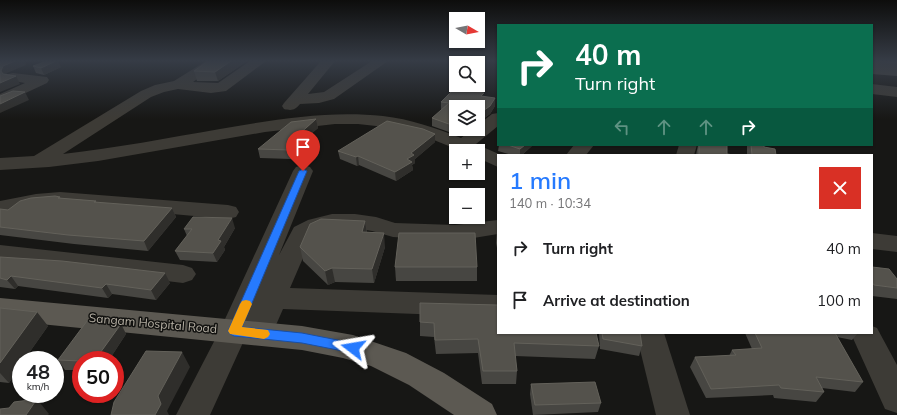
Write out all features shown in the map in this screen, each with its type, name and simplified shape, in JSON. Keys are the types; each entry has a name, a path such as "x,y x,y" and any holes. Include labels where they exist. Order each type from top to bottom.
{"main road":[{"name":"Sangam Hospital Road","path":"0,309 247,332 339,344 381,356 437,385 480,415"}],"street":[{"path":"0,100 41,80"},
{"path":"178,85 185,80"},
{"path":"38,162 146,94 160,88 178,85 221,88 232,80"},
{"path":"272,125 312,80"},
{"path":"296,99 329,96 352,80"},
{"path":"873,89 897,92"},
{"path":"477,144 497,119"},
{"path":"0,164 38,162 127,151 272,125 306,121 381,121 406,126 458,144"},
{"path":"576,154 584,146"},
{"path":"485,155 497,161"},
{"path":"193,415 247,332 303,171"},
{"path":"0,208 36,200 60,198 228,212"},
{"path":"247,332 268,313 272,298 302,232 316,225 332,222 355,221 376,224 393,230 455,233 497,227"},
{"path":"873,241 897,244"},
{"path":"0,253 183,274"},
{"path":"272,298 497,306"},
{"path":"650,334 673,415"},
{"path":"866,336 897,398"}],"building":[{"path":"13,91 25,92 0,104 0,96"},
{"path":"451,92 478,92 484,93 481,96 495,98 490,106 485,110 485,100 449,100 449,103 441,102"},
{"path":"449,103 449,124 432,118"},
{"path":"316,119 296,137 289,150 258,149 291,122"},
{"path":"387,121 423,129 435,134 411,153 414,155 407,159 412,162 395,172 358,156 356,157 338,151"},
{"path":"511,146 524,146 520,149"},
{"path":"699,146 727,146 727,154 699,154"},
{"path":"751,146 764,146 775,149 776,154 752,154"},
{"path":"60,197 58,198 96,201 94,202 172,208 144,241 68,235 0,227 0,209 8,210 20,201 31,198"},
{"path":"193,217 232,218 218,240 221,241 213,253 175,251 192,229 184,229"},
{"path":"321,219 365,221 362,232 384,233 372,269 332,268 325,271 300,247 310,224"},
{"path":"399,233 475,233 477,267 395,267"},
{"path":"0,257 62,261 165,273 151,290 106,284 102,288 11,276 7,280 0,278"},
{"path":"873,267 889,269 897,279 897,288 874,285"},
{"path":"420,303 497,305 497,334 596,334 599,346 514,343 517,371 483,371 478,339 435,340 434,323 420,322"},
{"path":"0,308 37,312 0,363"},
{"path":"87,321 121,324 102,351 72,351 72,361 64,360 64,352"},
{"path":"602,334 640,334 642,346 603,339"},
{"path":"755,334 836,334 863,382 816,377 824,392 781,388 779,385 711,389 695,357 736,355 732,350 762,348"},
{"path":"146,351 182,352 158,396 161,404 155,415 111,415 114,403 124,403 124,386"},
{"path":"595,382 601,403 535,405 531,384"},
{"path":"13,403 34,403 26,415 0,415 0,409 9,408"}],"slow traffic":[{"path":"246,304 234,331 264,334"}],"route":[{"path":"303,171 234,331 302,338 339,344 353,348"}]}
